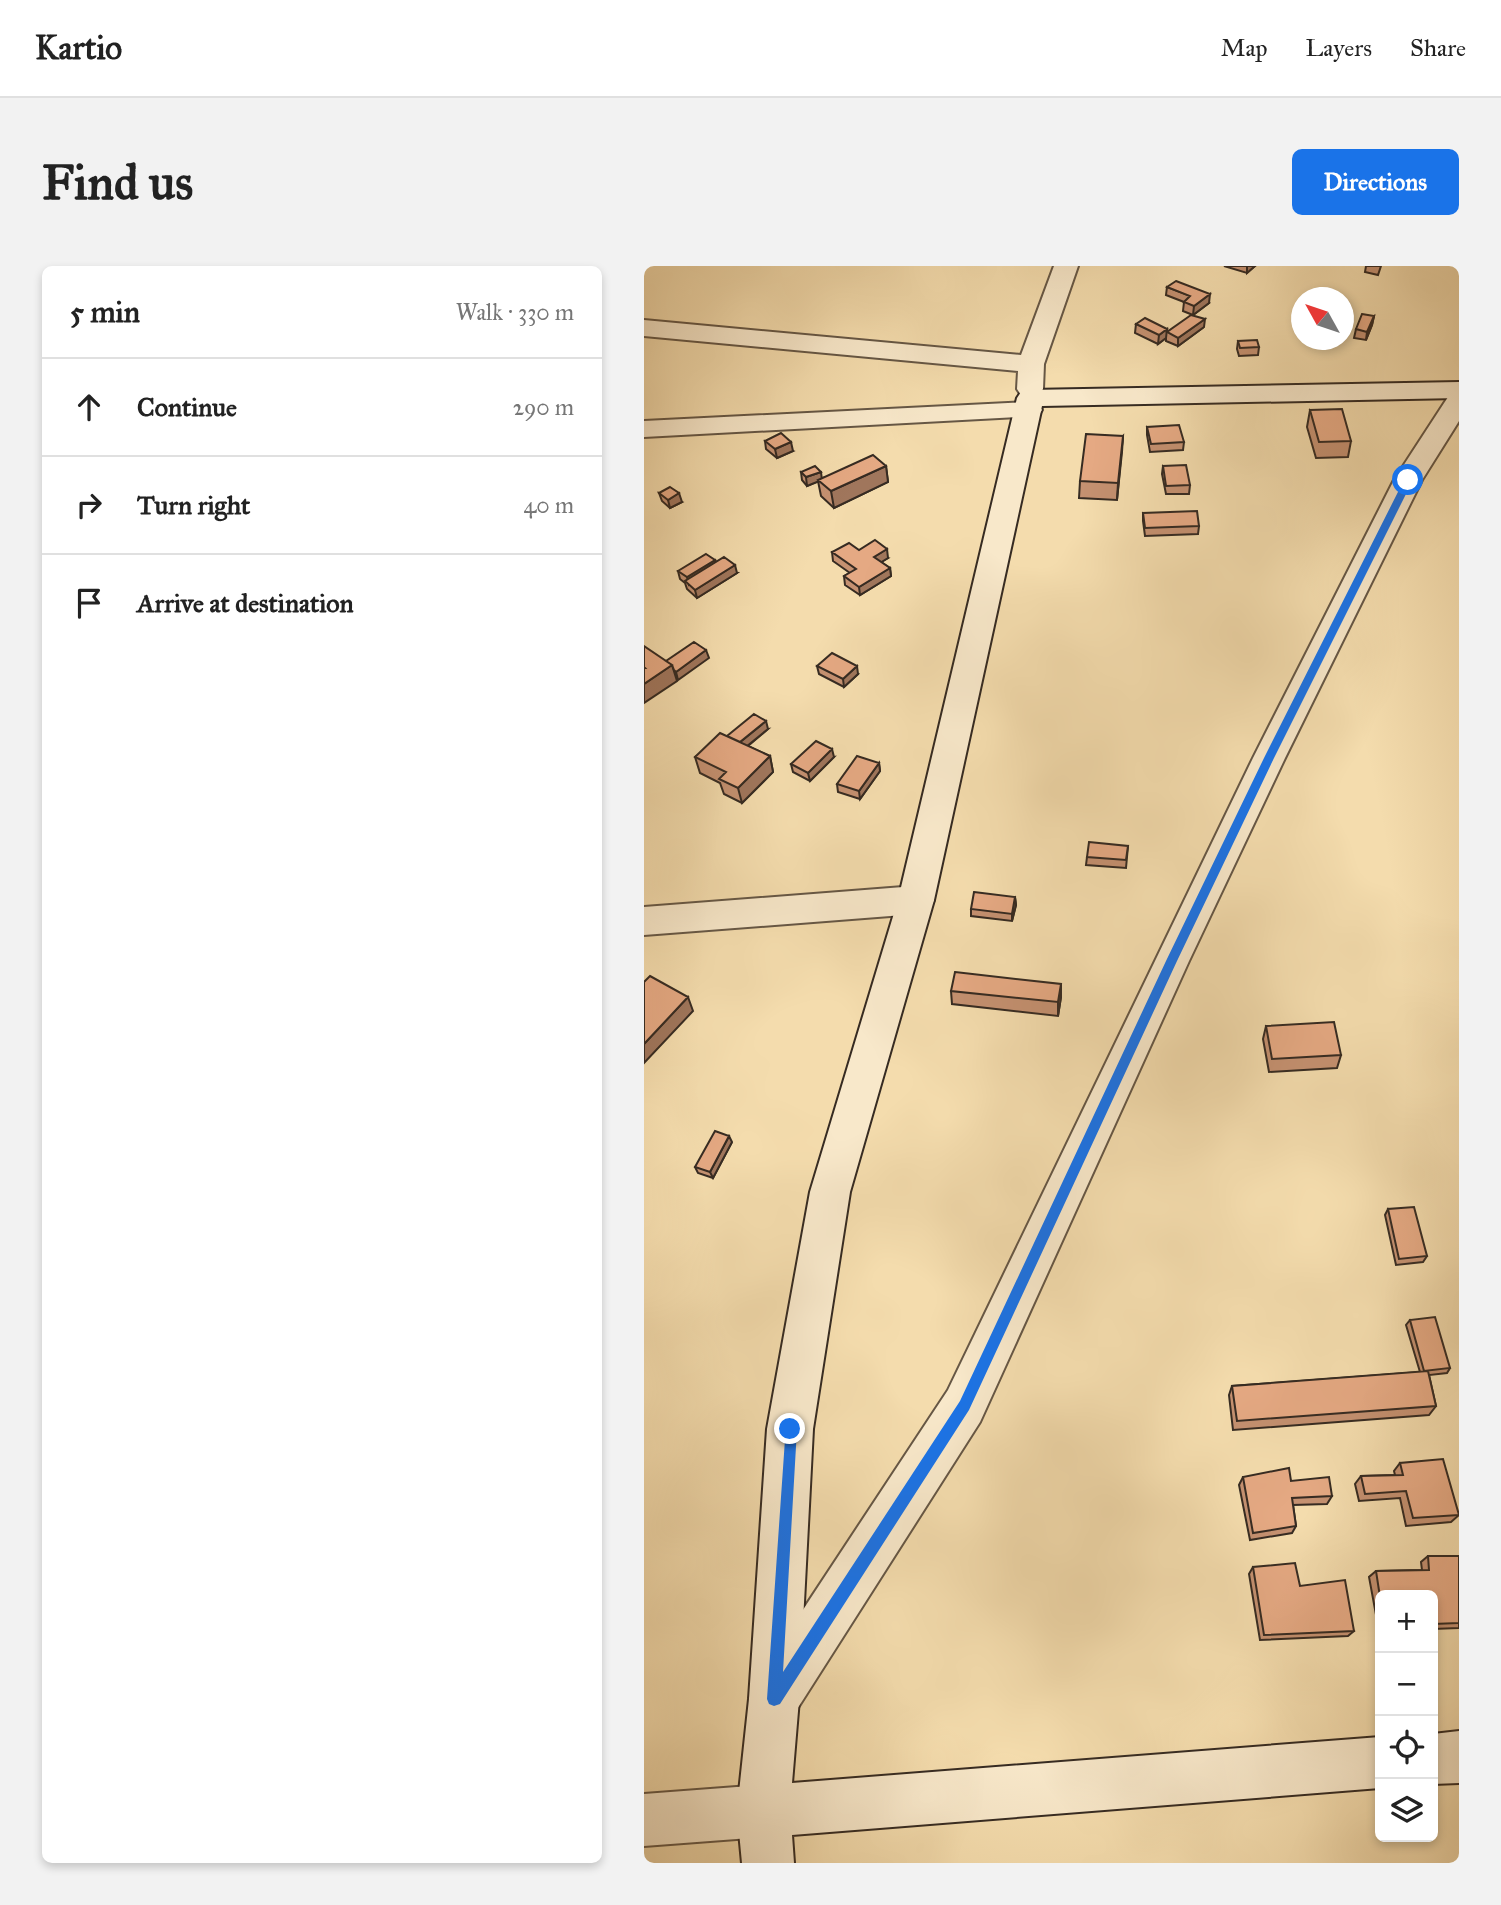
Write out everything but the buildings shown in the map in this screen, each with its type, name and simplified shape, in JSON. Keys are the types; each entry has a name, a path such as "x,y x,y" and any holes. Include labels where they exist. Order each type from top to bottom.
{"street":[{"path":"768,1863 763,1811 774,1699 790,1429 830,1192 916,900 1030,391 1066,266"},
{"path":"644,328 1030,391"},
{"path":"644,429 1030,391 1459,390"},
{"path":"774,1699 964,1406 1171,961 1269,758 1408,480 1459,400"},
{"path":"644,921 916,900"},
{"path":"1438,1759 1459,1757"},
{"path":"644,1821 1375,1763"}],"route":[{"path":"790,1429 774,1699 964,1406 1171,961 1408,480"}]}
